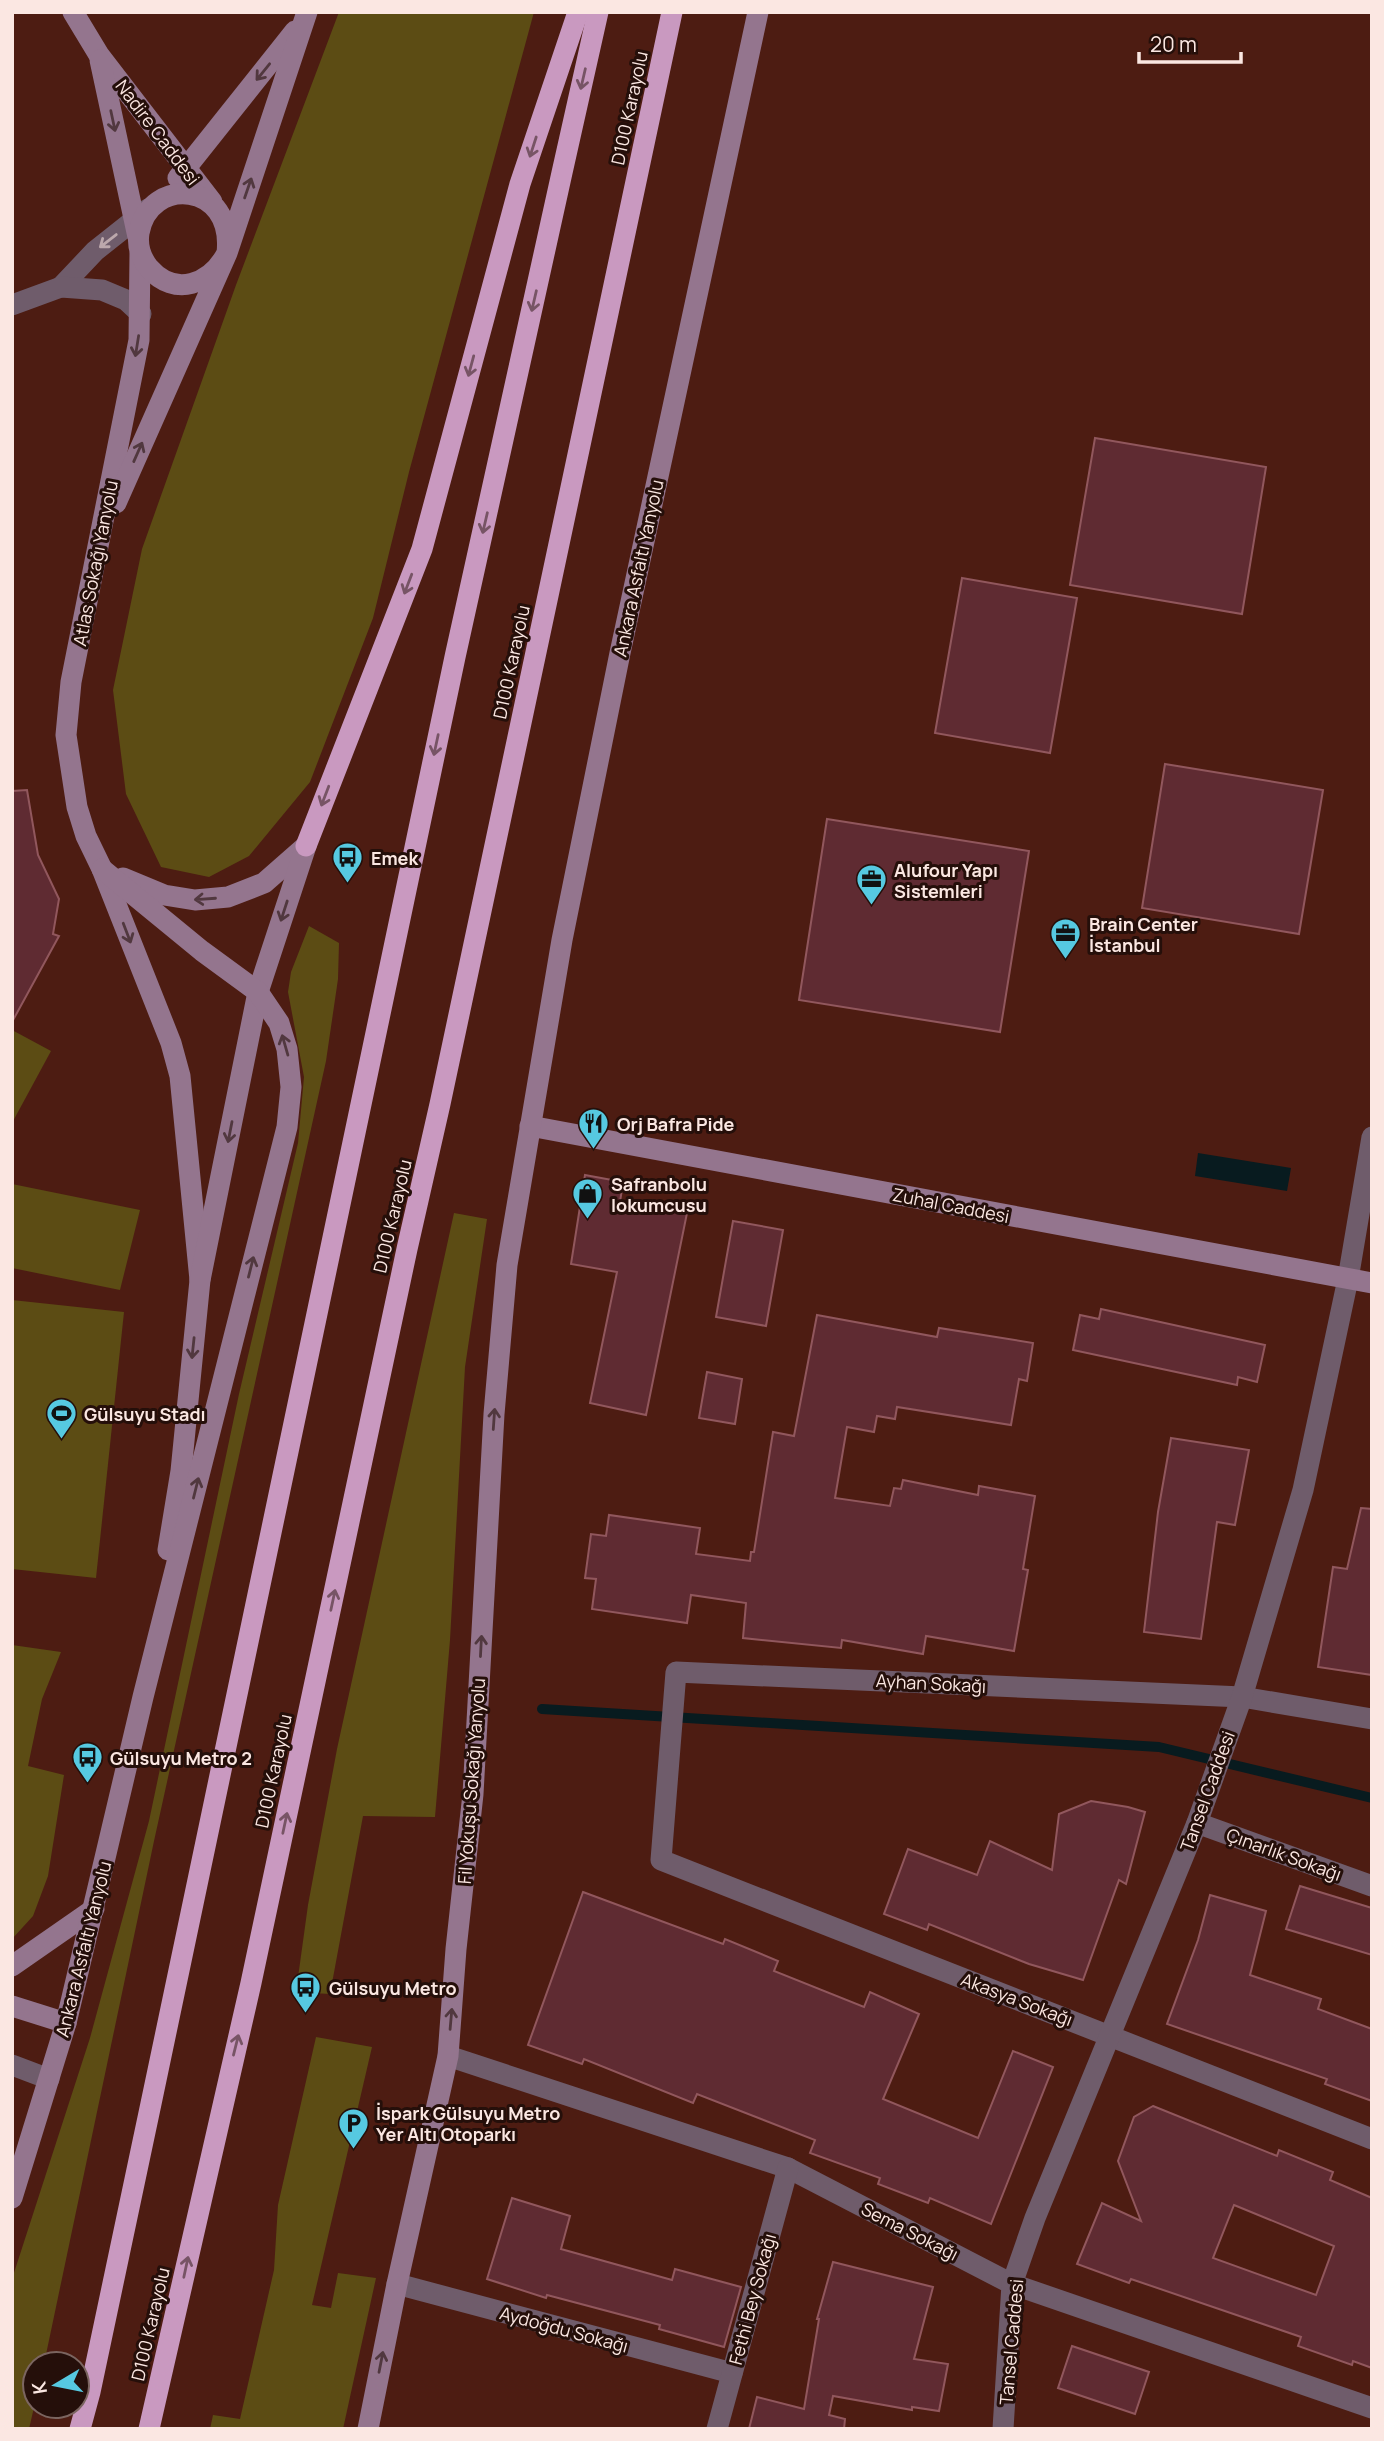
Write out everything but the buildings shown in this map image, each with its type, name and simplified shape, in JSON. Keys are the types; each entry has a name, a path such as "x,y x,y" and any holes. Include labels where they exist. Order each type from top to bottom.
{"highway":[{"path":"306,846 422,549 520,184 578,12"},
{"path":"78,2429 90,2392 453,666 598,12"},
{"name":"D100 Karayolu","path":"149,2429 251,1983 672,12"},
{"path":"162,2429 179,2298"}],"main road":[{"name":"Nadire Caddesi","path":"73,12 99,55 217,209"},
{"name":"Ankara Asfaltı Yanyolu","path":"530,1126 562,940 620,653 758,12"},
{"path":"160,200 174,194 191,194 205,199 217,209 227,230 227,253 210,276 184,285 157,276 147,266 138,237 141,224 149,210 186,168 306,15"},
{"path":"101,537 227,253 306,15"},
{"name":"Nadire Caddesi","path":"99,55 138,237"},
{"name":"Atlas Sokağı Yanyolu","path":"138,237 141,314 139,340 71,682 66,735 77,807 86,836 102,869 171,1043 180,1076 200,1280"},
{"path":"102,869 164,895 195,900 228,897 264,883 306,846"},
{"path":"144,1697 180,1471 200,1280 258,992 306,846"},
{"path":"102,869 202,951 258,992 279,1023 287,1049 291,1087 287,1127 144,1697"},
{"name":"Zuhal Caddesi","path":"530,1126 1372,1283"},
{"name":"Fil Yokuşu Sokağı Yanyolu","path":"368,2429 448,2056 456,1949 473,1794 484,1571 507,1265 530,1126"},
{"name":"Ankara Asfaltı Yanyolu","path":"12,2198 66,2023 144,1697"},
{"path":"12,1966 94,1909"},
{"path":"12,2006 66,2023"}],"street":[{"path":"61,287 95,251 138,237"},
{"path":"12,304 61,287 103,290 125,300 141,314"},
{"name":"Tansel Caddesi","path":"1003,2429 1012,2284 1035,2218 1197,1823 1242,1697 1303,1490 1348,1279 1372,1137"},
{"name":"Ayhan Sokağı","path":"662,1860 676,1672 1242,1697 1372,1719"},
{"name":"Çınarlık Sokağı","path":"1197,1823 1372,1886"},
{"name":"Akasya Sokağı","path":"662,1860 1372,2139"},
{"name":"Sema Sokağı","path":"448,2056 788,2168 1012,2284 1372,2408"},
{"path":"12,2065 48,2079"},
{"name":"Fethi Bey Sokağı","path":"717,2429 788,2168"},
{"name":"Aydoğdu Sokağı","path":"397,2284 732,2373"}],"shaded area":[{"path":"339,12 534,12 409,472 373,618 310,782 249,856 209,877 161,867 126,794 113,690 142,549 236,285"},
{"path":"309,926 339,943 338,979 326,1061 154,1841 47,2350 21,2350 21,2420 31,2420 29,2429 12,2429 12,2279 90,2038 149,1821 239,1394 298,1143 304,1077 288,992 291,972"},
{"path":"12,1030 51,1051 12,1123"},
{"path":"1198,1153 1291,1168 1287,1191 1195,1176"},
{"path":"12,1184 140,1210 120,1290 12,1268"},
{"path":"454,1213 487,1219 465,1367 450,1640 435,1817 363,1816 330,1994 296,1992 308,1905 337,1749"},
{"name":"Gülsuyu Stadı","path":"12,1300 124,1312 96,1578 12,1569"},
{"path":"12,1645 61,1652 42,1699 28,1766 64,1775 48,1876 33,1916 12,1939"},
{"path":"316,2037 372,2047 312,2305 331,2308 338,2273 376,2278 343,2429 210,2429 213,2415 240,2419 274,2270 278,2205"}],"waterway":[{"path":"542,1709 1159,1747 1372,1798"}],"place":[{"name":"Emek","path":"348,885"},
{"name":"Alufour Yapı Sistemleri","path":"871,907"},
{"name":"Brain Center İstanbul","path":"1066,961"},
{"name":"Orj Bafra Pide","path":"594,1151"},
{"name":"Safranbolu lokumcusu","path":"588,1221"},
{"name":"Gülsuyu Stadı","path":"61,1441"},
{"name":"Gülsuyu Metro 2","path":"87,1785"},
{"name":"Gülsuyu Metro","path":"306,2015"},
{"name":"İspark Gülsuyu Metro Yer Altı Otoparkı","path":"353,2150"}]}
